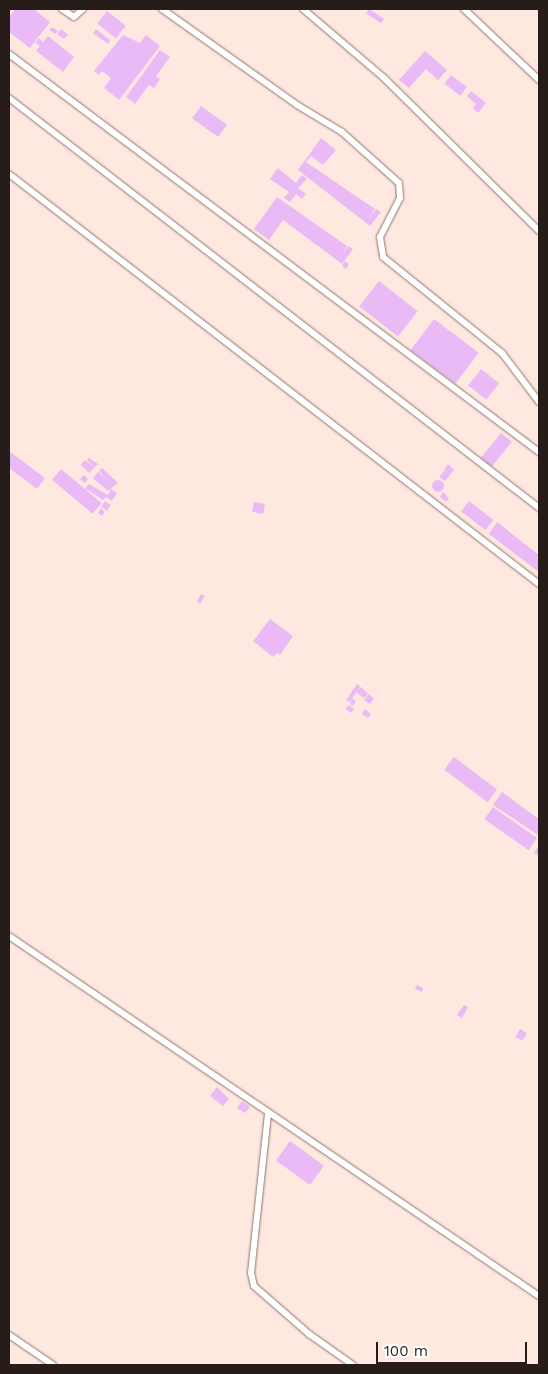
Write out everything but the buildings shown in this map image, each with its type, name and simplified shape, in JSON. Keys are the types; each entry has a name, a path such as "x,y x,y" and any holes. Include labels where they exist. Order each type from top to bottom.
{"lane":[{"path":"62,9 74,17 83,9"},
{"path":"162,9 297,105 342,132 399,183 400,198 380,237 383,257 502,353 539,402"},
{"path":"303,9 383,77 539,231"},
{"path":"464,9 539,80"},
{"path":"9,54 539,452"},
{"path":"9,98 539,508"},
{"path":"9,174 539,584"},
{"path":"9,936 250,1098 268,1114 539,1296"},
{"path":"268,1114 251,1273 254,1286 309,1334 354,1365"},
{"path":"9,1335 53,1365"}]}
